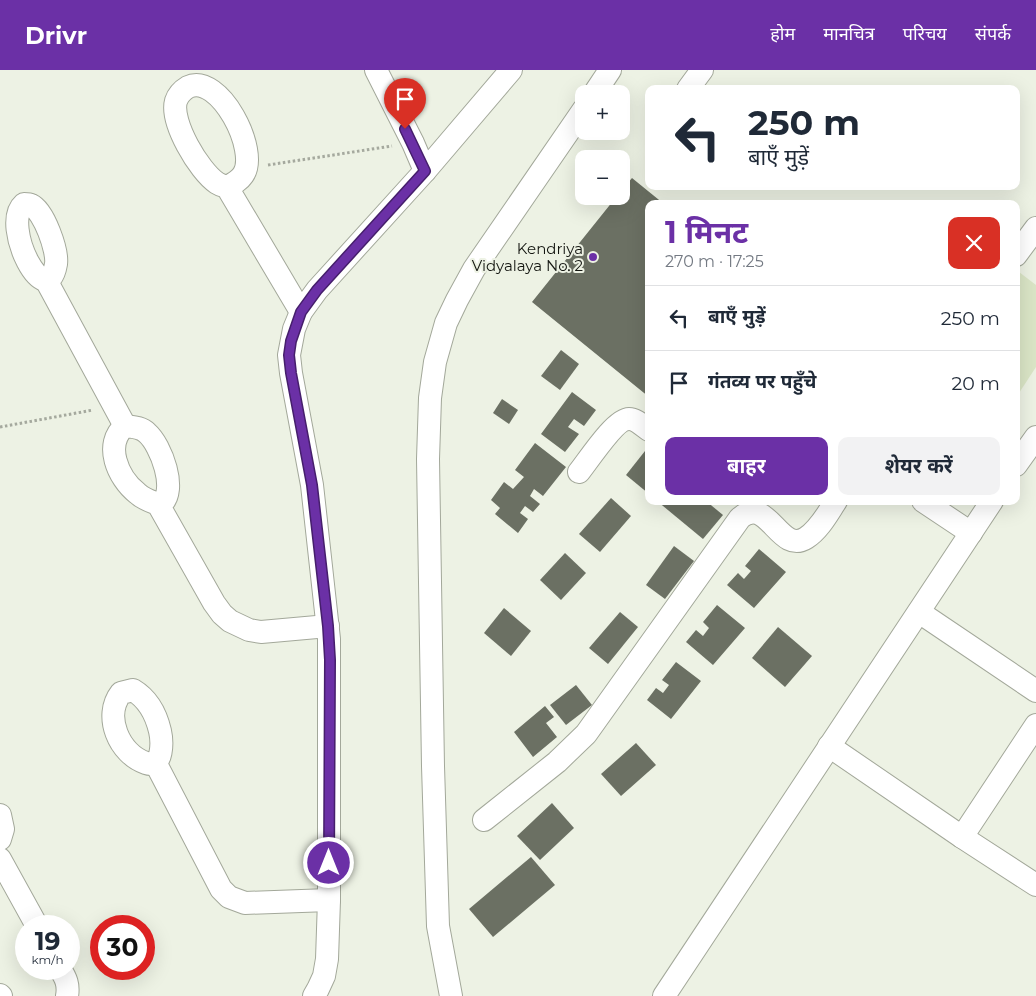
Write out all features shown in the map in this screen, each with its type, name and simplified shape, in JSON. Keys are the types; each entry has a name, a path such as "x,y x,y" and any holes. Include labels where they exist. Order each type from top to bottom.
{"street":[{"path":"376,70 425,171"},
{"path":"314,996 324,976 327,959 330,660 312,485 291,373 289,355 291,341 301,312 317,290 425,171 511,70"},
{"path":"600,85 610,70"},
{"path":"691,85 702,70"},
{"path":"228,187 242,176 246,167 248,156 245,142 236,121 223,102 207,87 199,85 190,86 182,91 175,108 176,120 185,139 207,174 218,184 228,187 301,312"},
{"path":"451,996 438,926 432,766 428,459 430,398 435,362 446,323 474,269 575,122"},
{"path":"1020,250 1036,228"},
{"path":"46,280 125,426"},
{"path":"579,472 621,421 627,418 633,419 645,427"},
{"path":"158,504 161,504 166,499 168,487 167,475 159,450 147,432 140,428 125,426 118,432 113,445 117,465 127,483 135,492 145,499 158,504 222,614 230,621 249,630 261,632 328,626"},
{"path":"1020,459 1036,436"},
{"path":"484,820 557,762 586,734 740,518 741,507 762,515 789,539 797,541 806,538 833,505"},
{"path":"928,505 971,533"},
{"path":"664,996 989,505"},
{"path":"919,612 1036,691"},
{"path":"962,837 1036,725"},
{"path":"829,746 1036,885"},
{"path":"156,762 221,889 229,897 244,903 329,900"},
{"path":"0,815 3,829 0,839"},
{"path":"0,859 31,915"},
{"path":"66,980 67,996"}],"path":[{"path":"246,167 413,144"},
{"path":"0,427 114,406"}],"green space":[{"path":"1020,273 1036,285 1036,367 1020,391"}],"building":[{"path":"632,178 659,200 645,200 645,394 532,302 610,205 630,205 630,180"},
{"path":"561,350 579,364 560,390 541,376"},
{"path":"572,392 596,410 584,426 574,419 568,427 579,434 565,452 541,434"},
{"path":"502,399 518,410 509,424 493,413"},
{"path":"535,443 566,467 543,496 534,489 530,496 540,504 533,512 525,506 520,513 528,519 518,533 495,514 500,508 491,500 504,482 513,489 524,477 515,470"},
{"path":"645,451 645,491 626,475"},
{"path":"611,498 631,516 600,552 579,534"},
{"path":"662,505 711,505 723,515 703,539"},
{"path":"674,546 694,561 665,599 646,585"},
{"path":"759,549 786,572 754,608 727,585 738,573 744,579 751,571 745,566"},
{"path":"565,553 586,573 561,600 540,580"},
{"path":"717,605 745,628 713,665 686,642 696,630 703,636 709,628 703,622"},
{"path":"504,608 531,631 511,656 484,633"},
{"path":"620,612 638,627 608,664 589,648"},
{"path":"778,627 812,656 785,687 752,658"},
{"path":"676,662 701,681 671,719 647,700 656,688 663,693 669,685 662,680"},
{"path":"576,685 592,705 566,725 550,705"},
{"path":"545,706 554,717 546,723 557,737 533,757 514,732"},
{"path":"636,743 656,765 621,796 601,774"},
{"path":"552,803 574,828 540,860 517,836"},
{"path":"531,857 555,885 493,937 469,909"}],"place":[{"name":"Kendriya Vidyalaya No. 2","path":"593,257"}],"route":[{"path":"329,863 330,660 328,626 312,485 289,355 294,329 301,312 317,290 425,171 405,129"}]}
